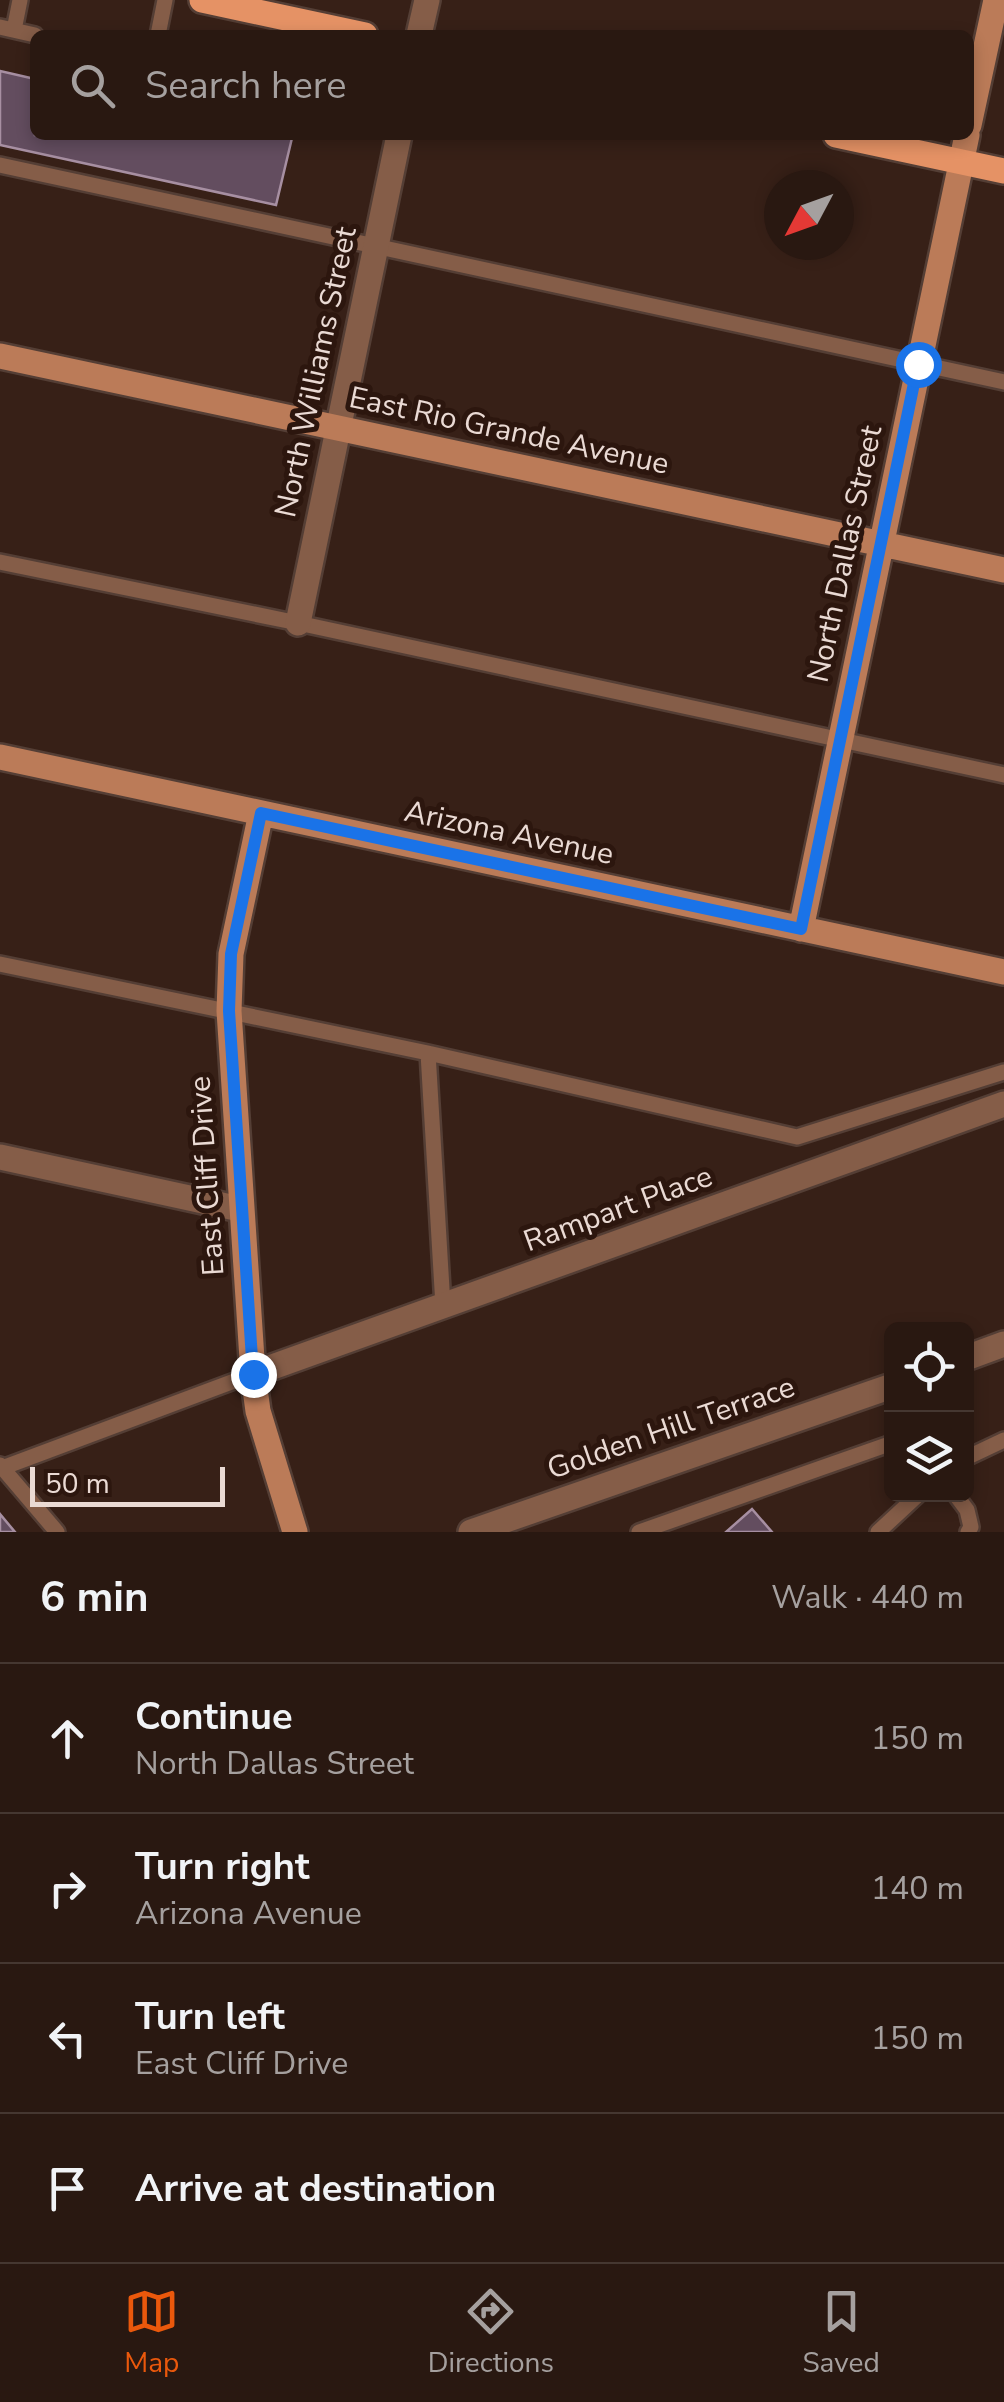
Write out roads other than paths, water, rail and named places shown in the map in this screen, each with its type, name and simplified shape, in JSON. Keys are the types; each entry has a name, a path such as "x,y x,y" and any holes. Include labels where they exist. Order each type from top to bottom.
{"main road":[{"path":"202,0 282,26 319,30"},
{"path":"974,102 996,0"},
{"path":"859,140 1004,171"},
{"name":"North Dallas Street","path":"801,929 966,140"},
{"name":"East Rio Grande Avenue","path":"0,356 1004,570"},
{"name":"Arizona Avenue","path":"0,757 1004,972"},
{"name":"East Cliff Drive","path":"261,813 231,954 229,1011 253,1374 258,1411 295,1532"}],"street":[{"path":"421,30 427,0"},
{"name":"North Williams Street","path":"298,623 398,140"},
{"name":"Rampart Place","path":"253,1374 1004,1104"},
{"path":"0,1157 240,1208"},
{"path":"974,1355 1004,1344"},
{"name":"Golden Hill Terrace","path":"471,1532 884,1389"}],"lane":[{"path":"7,29 20,0"},
{"path":"159,30 165,0"},
{"path":"0,165 1004,382"},
{"path":"0,562 1004,775"},
{"path":"0,964 428,1054 798,1138 1004,1072"},
{"path":"428,1054 444,1306"},
{"path":"58,1532 1,1467 253,1374"},
{"path":"974,1454 1004,1440"},
{"path":"638,1532 884,1446"},
{"path":"878,1532 911,1502"},
{"path":"961,1502 967,1510 971,1528 968,1532"}]}
